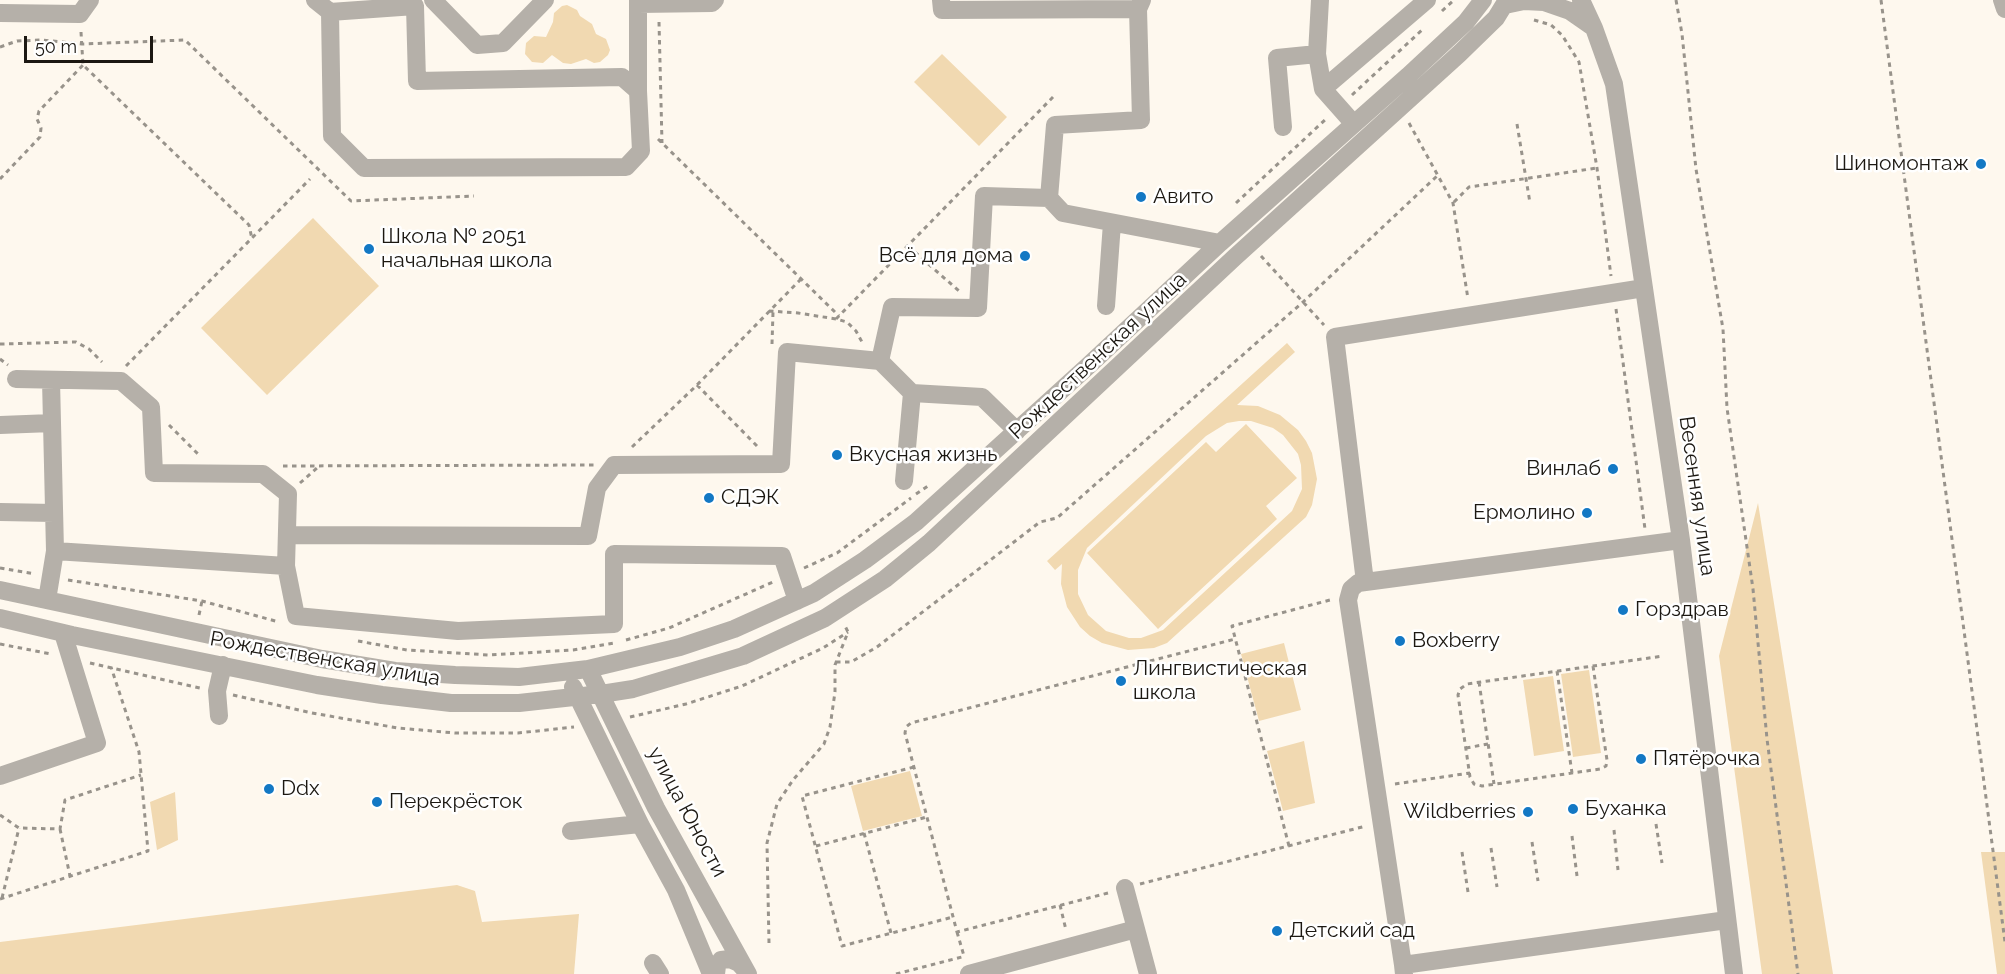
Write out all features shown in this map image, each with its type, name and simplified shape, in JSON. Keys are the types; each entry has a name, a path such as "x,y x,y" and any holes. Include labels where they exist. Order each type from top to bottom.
{"street":[{"path":"315,0 330,12 415,6 433,1 477,45 503,43 545,0"},
{"path":"330,12 332,136 364,168 626,167 641,151 638,2 712,3 715,0"},
{"path":"941,0 942,10 1140,5 1141,120 1055,125 1049,198"},
{"path":"1320,0 1317,54 1323,89 1354,124"},
{"path":"1323,89 1427,0"},
{"name":"Рождественская улица","path":"0,590 322,659 395,671 519,677 566,672 680,647 734,629 820,590 916,522 1220,243 1466,22 1483,0"},
{"name":"Весенняя улица","path":"1581,0 1594,28 1614,84 1681,540 1734,974"},
{"path":"2002,0 2005,9"},
{"path":"1506,3 1544,2 1570,11 1594,28"},
{"name":"Рождественская улица","path":"0,618 317,685 451,703 519,703 578,698 633,689 743,656 825,618 885,579 929,543 1235,257 1459,54 1497,18 1506,3"},
{"path":"415,6 417,81 622,77 638,91"},
{"path":"0,13 85,7"},
{"path":"1283,127 1277,58 1317,54"},
{"path":"871,360 892,307 978,308 984,196 1049,198 1063,213 1220,243"},
{"path":"1106,306 1112,223"},
{"path":"1365,582 1335,337 1644,288"},
{"path":"588,536 597,488 614,465 780,464 787,352 871,360 912,393 982,397 1017,431"},
{"path":"16,379 118,378 151,408 154,473 263,474 288,494 286,566 296,616 458,631 614,624 614,554"},
{"path":"47,600 55,551 51,380"},
{"path":"904,481 912,393"},
{"path":"0,425 52,423"},
{"path":"0,512 54,513"},
{"path":"286,535 588,536 614,554 782,556 797,601"},
{"path":"1681,540 1358,583 1351,590 1348,600 1403,970 1727,920"},
{"path":"55,551 286,566"},
{"path":"0,776 97,743 63,633"},
{"path":"219,716 217,692 223,665"},
{"name":"улица Юности","path":"588,669 657,808 748,973"},
{"path":"566,672 640,824 676,890 711,974"},
{"path":"571,831 640,824"},
{"path":"1125,888 1148,974"},
{"path":"966,965 1136,929"},
{"path":"716,974 721,960 730,959 739,963 748,973"}],"path":[{"path":"1676,0 1683,34 1696,169 1723,329 1727,408 1753,589 1767,739 1797,974"},
{"path":"1881,0 2005,942"},
{"path":"659,4 662,143"},
{"path":"85,7 81,44 83,65 249,225 252,239"},
{"path":"1538,21 1551,25 1562,35 1578,62 1597,168 1647,544"},
{"path":"0,47 17,41 42,40 81,44 185,40 351,201 474,196"},
{"path":"0,179 40,137 41,128 37,118 39,111 83,65"},
{"path":"838,317 1053,97"},
{"path":"1407,121 1453,203 1470,316"},
{"path":"1517,124 1530,203"},
{"path":"640,127 647,128 838,317 847,322 862,341 871,360"},
{"path":"1453,203 1469,186 1597,168"},
{"path":"836,662 851,662 877,647 1040,522 1057,518 1303,302 1437,176"},
{"path":"0,344 76,342 89,349 118,378 310,179"},
{"path":"908,246 978,308"},
{"path":"1260,255 1335,337"},
{"path":"263,474 269,466 614,465 771,312 801,279"},
{"path":"771,312 838,317"},
{"path":"771,312 771,352"},
{"path":"697,385 775,464"},
{"path":"151,408 219,474"},
{"path":"288,494 319,466"},
{"path":"1289,846 1232,626 1335,599"},
{"path":"630,717 686,704 742,686 823,648 848,632 836,662 831,718 824,744 793,780 777,804 767,843 769,943"},
{"path":"966,965 905,733 906,727 911,723 1235,639"},
{"path":"1593,666 1607,760 1605,766 1600,769 1482,786 1474,784 1470,774 1458,695 1460,689 1467,684 1479,682 1663,656"},
{"path":"1,898 148,851 139,752 111,667"},
{"path":"1557,671 1572,773"},
{"path":"1479,682 1494,784"},
{"path":"182,684 270,705 380,726 455,733 518,733 577,727"},
{"path":"1466,748 1488,744"},
{"path":"914,767 802,796 842,946 953,917"},
{"path":"1395,784 1470,774"},
{"path":"70,876 60,829 65,800 141,775"},
{"path":"0,815 20,828 60,829"},
{"path":"816,846 927,817"},
{"path":"957,932 1381,822"},
{"path":"1656,824 1662,863"},
{"path":"1,898 20,828"},
{"path":"1614,830 1618,870"},
{"path":"864,833 891,933"},
{"path":"1572,836 1577,876"},
{"path":"1532,842 1538,881"},
{"path":"1491,848 1497,887"},
{"path":"1462,852 1468,892"}],"shaded area":[{"path":"567,5 577,10 580,16 592,24 596,34 606,39 610,50 608,55 600,62 594,63 586,59 571,64 563,63 552,55 543,63 532,62 525,54 526,43 534,36 546,37 553,22 554,13"},
{"path":"942,54 1007,117 979,146 914,82"},
{"path":"313,218 379,286 267,395 201,328"},
{"path":"1287,343 1295,352 1237,405 1258,406 1280,415 1298,430 1312,453 1317,479 1312,505 1306,517 1167,643 1154,648 1128,650 1102,643 1090,636 1080,627 1067,607 1061,584 1062,564 1055,570 1047,561","holes":["1251,421 1273,428 1283,435 1298,454 1302,489 1292,511 1163,630 1141,638 1129,638 1106,631 1088,615 1078,594 1078,570 1087,548 1206,436 1227,423"]},
{"path":"1246,424 1297,478 1266,506 1277,519 1158,629 1087,553 1206,442 1216,452"},
{"path":"1758,503 1833,974 1762,974 1719,656"},
{"path":"1284,643 1301,710 1259,721 1241,654"},
{"path":"1589,670 1601,753 1573,757 1561,674"},
{"path":"1553,676 1564,751 1534,756 1523,680"},
{"path":"1304,741 1315,803 1283,811 1267,751"},
{"path":"910,771 922,816 863,831 851,786"},
{"path":"175,792 178,840 157,850 150,802"},
{"path":"1981,852 2005,852 2005,974 1997,974"},
{"path":"457,885 475,891 482,922 579,914 574,974 0,974 0,942"}],"place":[{"name":"Шиномонтаж","path":"1981,164"},
{"name":"Авито","path":"1141,197"},
{"name":"Школа № 2051 начальная школа","path":"369,249"},
{"name":"Всё для дома","path":"1025,256"},
{"name":"Вкусная жизнь","path":"837,455"},
{"name":"Винлаб","path":"1613,469"},
{"name":"СДЭК","path":"709,498"},
{"name":"Ермолино","path":"1587,513"},
{"name":"Горздрав","path":"1623,610"},
{"name":"Boxberry","path":"1400,641"},
{"name":"Лингвистическая школа","path":"1121,681"},
{"name":"Пятёрочка","path":"1641,759"},
{"name":"Ddx","path":"269,789"},
{"name":"Перекрёсток","path":"377,802"},
{"name":"Буханка","path":"1573,809"},
{"name":"Wildberries","path":"1528,812"},
{"name":"Детский сад","path":"1277,931"}]}
